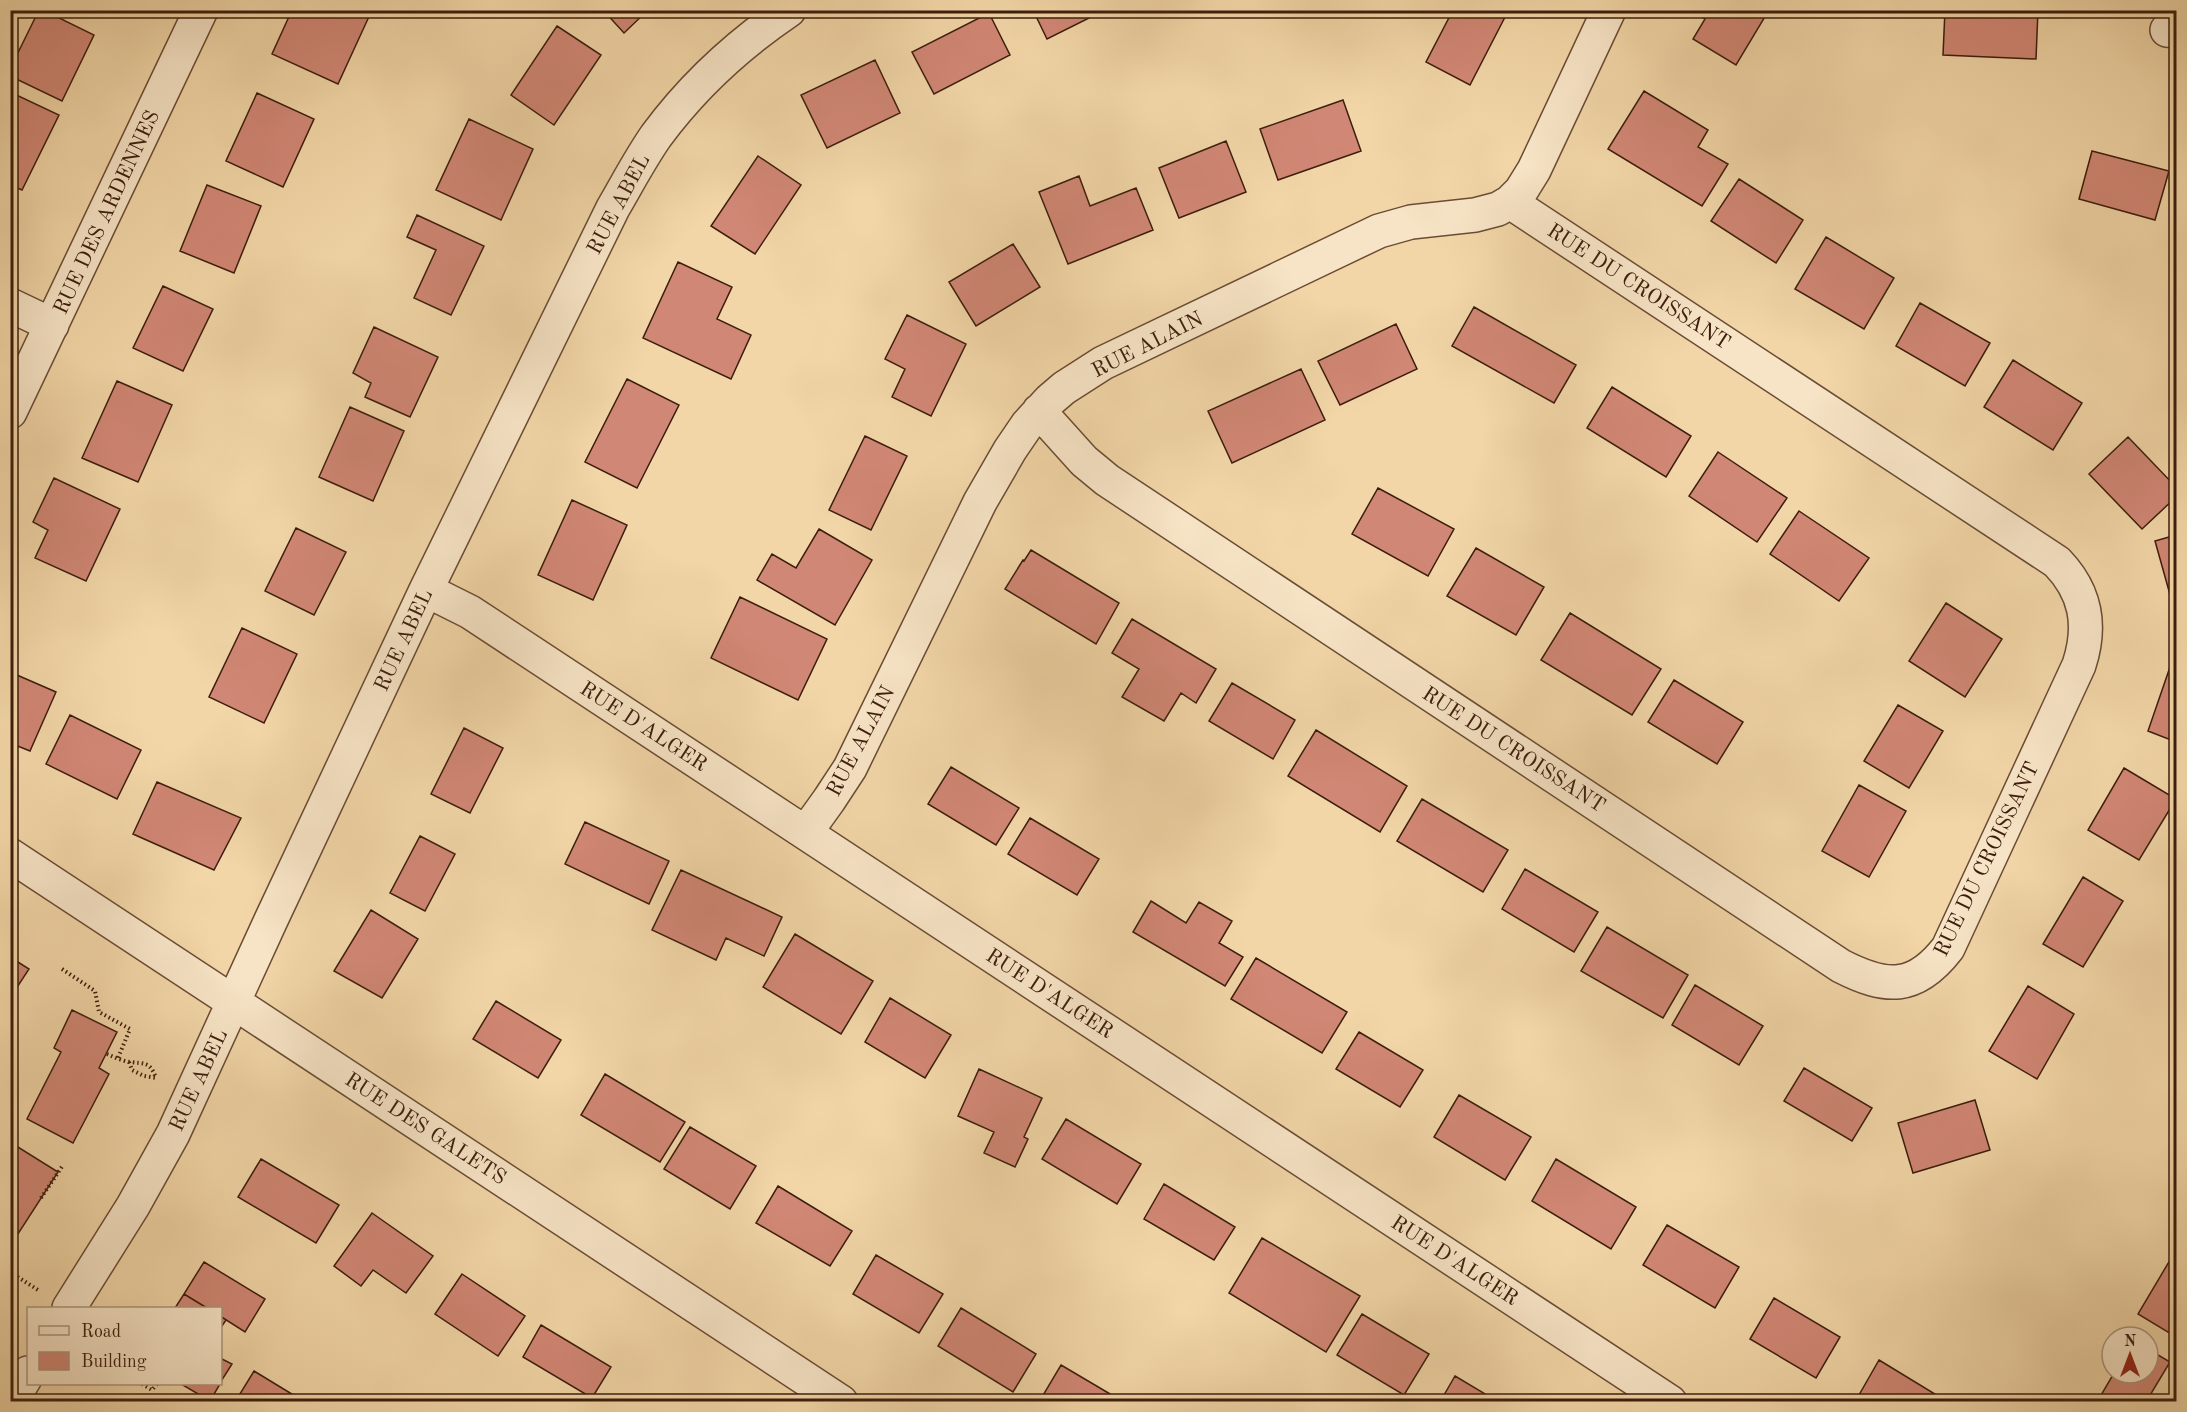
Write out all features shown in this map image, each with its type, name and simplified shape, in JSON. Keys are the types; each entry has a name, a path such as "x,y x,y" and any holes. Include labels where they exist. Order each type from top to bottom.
{"street":[{"name":"RUE DES ARDENNES","path":"10,412 201,10"},
{"name":"RUE ABEL","path":"70,1307 133,1206 173,1134 426,590 614,208 656,136 680,107 740,45 789,10"},
{"name":"RUE ALAIN","path":"806,832 850,768 980,502 1010,450 1039,411 1064,388 1103,363 1356,240 1411,222 1475,215 1498,209 1510,202 1521,191 1534,170 1609,10"},
{"name":"RUE DU CROISSANT","path":"1039,411 1084,461 1107,480 1841,966 1862,976 1885,982 1904,981 1921,975 1936,963 1947,948 2079,665 2085,647 2086,631 2080,593 2070,576 2057,562 1510,202"},
{"path":"10,305 52,326"},
{"name":"RUE D'ALGER","path":"426,590 470,612 1670,1401"},
{"name":"RUE DES GALETS","path":"10,855 840,1401"},
{"path":"11,1401 27,1375"}],"path":[{"path":"62,969 95,991 99,1012 130,1029 118,1058"},
{"path":"107,1054 129,1062 141,1062 153,1068 156,1078"},
{"path":"129,1062 132,1070 144,1076 156,1078 191,1095"},
{"path":"41,1198 63,1165"}],"building":[{"path":"39,10 94,35 62,101 10,76 10,69"},
{"path":"292,10 372,10 338,84 272,54"},
{"path":"603,10 648,10 624,33"},
{"path":"1033,10 1105,10 1047,39"},
{"path":"1453,10 1492,10 1505,17 1470,85 1426,62"},
{"path":"1691,10 1769,10 1736,65 1693,39 1705,19"},
{"path":"1945,10 2038,10 2036,59 1943,55"},
{"path":"989,13 1010,55 934,94 912,52"},
{"path":"557,26 601,55 554,125 511,95"},
{"path":"875,60 900,113 827,148 801,95"},
{"path":"1644,91 1708,130 1698,147 1728,164 1702,206 1608,149"},
{"path":"10,92 59,115 22,190 10,185"},
{"path":"257,93 314,119 283,187 226,161"},
{"path":"1343,100 1361,151 1278,180 1260,129"},
{"path":"469,119 533,149 501,220 436,190"},
{"path":"1226,141 1246,192 1179,218 1159,168"},
{"path":"2092,151 2169,171 2155,220 2079,199"},
{"path":"758,156 801,185 755,254 711,226"},
{"path":"1079,176 1090,206 1136,188 1153,230 1068,264 1039,192"},
{"path":"1739,179 1803,220 1776,263 1711,221"},
{"path":"207,185 261,206 234,273 180,251"},
{"path":"417,215 484,246 451,315 414,298 436,250 407,237"},
{"path":"1826,237 1894,278 1864,329 1795,289"},
{"path":"1013,244 1040,287 976,326 949,282"},
{"path":"678,262 732,287 717,319 751,335 731,379 643,338"},
{"path":"163,286 213,309 183,371 133,348"},
{"path":"1920,303 1990,343 1965,386 1896,346"},
{"path":"1474,307 1576,365 1554,403 1452,346"},
{"path":"907,315 966,344 931,416 892,397 905,369 885,359"},
{"path":"1396,324 1417,369 1340,405 1318,361"},
{"path":"374,327 438,357 410,417 365,397 371,383 353,373"},
{"path":"2013,360 2082,403 2053,450 1984,407"},
{"path":"1301,369 1325,420 1232,463 1208,411"},
{"path":"627,379 679,405 637,488 585,462"},
{"path":"117,381 172,405 138,482 82,458"},
{"path":"1612,387 1691,436 1666,477 1587,428"},
{"path":"350,407 404,431 373,501 319,477"},
{"path":"865,436 907,456 871,530 829,510"},
{"path":"2128,437 2176,487 2176,497 2142,529 2089,474"},
{"path":"1718,452 1787,498 1757,542 1689,496"},
{"path":"54,478 120,509 86,581 35,558 48,530 33,522"},
{"path":"1378,488 1454,529 1428,576 1352,534"},
{"path":"572,500 627,525 593,600 538,575"},
{"path":"1799,511 1869,558 1839,601 1770,554"},
{"path":"296,528 346,552 314,615 265,591"},
{"path":"819,529 872,560 835,625 757,580 772,554 796,568"},
{"path":"2176,535 2176,616 2155,541"},
{"path":"1476,548 1544,587 1516,635 1447,596"},
{"path":"1031,550 1119,603 1096,644 1005,589"},
{"path":"740,597 827,639 798,700 711,658"},
{"path":"1946,603 2002,639 1965,697 1909,661"},
{"path":"1570,613 1661,669 1632,715 1541,660"},
{"path":"1132,619 1216,669 1196,703 1181,693 1164,721 1122,697 1139,669 1112,653"},
{"path":"242,628 297,654 264,723 209,697"},
{"path":"2170,667 2176,669 2176,742 2148,731"},
{"path":"10,672 56,692 30,751 10,743"},
{"path":"1674,680 1743,722 1717,764 1648,722"},
{"path":"1232,683 1295,720 1273,759 1209,721"},
{"path":"1898,705 1943,731 1909,788 1864,761"},
{"path":"70,715 141,750 117,799 46,764"},
{"path":"464,728 503,748 470,813 431,794"},
{"path":"1316,730 1407,786 1380,832 1288,776"},
{"path":"951,767 1019,808 996,845 928,804"},
{"path":"2124,768 2176,799 2139,860 2088,830"},
{"path":"157,782 241,818 214,870 133,834"},
{"path":"1859,785 1906,811 1869,877 1822,851"},
{"path":"1422,799 1508,850 1483,892 1397,841"},
{"path":"1030,818 1099,859 1077,895 1008,854"},
{"path":"585,822 669,861 649,904 565,864"},
{"path":"420,836 455,854 425,911 390,893"},
{"path":"1525,869 1598,912 1574,952 1502,909"},
{"path":"681,870 782,917 764,956 726,938 716,960 652,930"},
{"path":"2083,877 2123,901 2083,967 2043,944"},
{"path":"1151,901 1186,923 1199,902 1232,921 1219,943 1243,957 1225,986 1133,932"},
{"path":"371,910 418,939 382,998 334,971"},
{"path":"1607,927 1688,975 1663,1018 1581,971"},
{"path":"795,934 873,981 841,1034 763,987"},
{"path":"10,957 29,969 10,998"},
{"path":"1256,958 1347,1012 1322,1053 1231,999"},
{"path":"1695,985 1763,1026 1739,1065 1672,1025"},
{"path":"2028,986 2074,1014 2037,1079 1989,1051"},
{"path":"890,998 951,1035 925,1078 865,1042"},
{"path":"496,1001 561,1040 538,1078 473,1039"},
{"path":"72,1010 117,1032 99,1068 109,1074 73,1143 27,1119 61,1052 54,1048"},
{"path":"1359,1032 1423,1070 1400,1107 1336,1069"},
{"path":"1804,1068 1872,1108 1852,1141 1784,1101"},
{"path":"979,1069 1042,1098 1024,1137 1028,1139 1015,1167 984,1153 994,1132 958,1116"},
{"path":"605,1074 685,1122 660,1162 581,1115"},
{"path":"1459,1095 1531,1137 1505,1180 1434,1137"},
{"path":"1975,1100 1990,1150 1913,1173 1898,1123"},
{"path":"1066,1119 1141,1164 1117,1204 1042,1159"},
{"path":"690,1127 756,1166 730,1209 664,1169"},
{"path":"13,1144 58,1172 16,1237 10,1233 10,1148"},
{"path":"261,1159 339,1205 316,1243 238,1197"},
{"path":"1556,1159 1636,1207 1611,1249 1532,1201"},
{"path":"1164,1184 1235,1227 1214,1260 1144,1219"},
{"path":"778,1186 852,1231 830,1266 756,1223"},
{"path":"372,1213 433,1256 406,1293 373,1270 361,1286 334,1266"},
{"path":"1667,1225 1739,1267 1715,1308 1643,1265"},
{"path":"10,1233 16,1237 10,1246"},
{"path":"1262,1238 1360,1296 1326,1352 1229,1293"},
{"path":"2176,1250 2176,1337 2160,1327 2160,1325 2138,1314"},
{"path":"876,1255 943,1294 919,1333 853,1294"},
{"path":"204,1262 265,1299 245,1332 222,1317 222,1307 205,1307 184,1294"},
{"path":"462,1274 525,1316 498,1356 435,1314"},
{"path":"184,1294 205,1307 176,1307"},
{"path":"1774,1298 1840,1337 1816,1378 1750,1339"},
{"path":"961,1308 1036,1354 1013,1392 938,1346"},
{"path":"1362,1314 1429,1354 1404,1395 1337,1355"},
{"path":"541,1325 611,1367 592,1398 523,1357"},
{"path":"2160,1356 2170,1362 2160,1379"},
{"path":"222,1359 232,1364 222,1380"},
{"path":"1879,1360 1948,1402 1855,1402"},
{"path":"1061,1365 1122,1401 1122,1402 1039,1402"},
{"path":"254,1371 305,1402 235,1402"},
{"path":"1455,1376 1492,1398 1497,1402 1440,1402"},
{"path":"183,1385 219,1385 210,1401"},
{"path":"2107,1385 2156,1385 2146,1402 2097,1402"}]}
